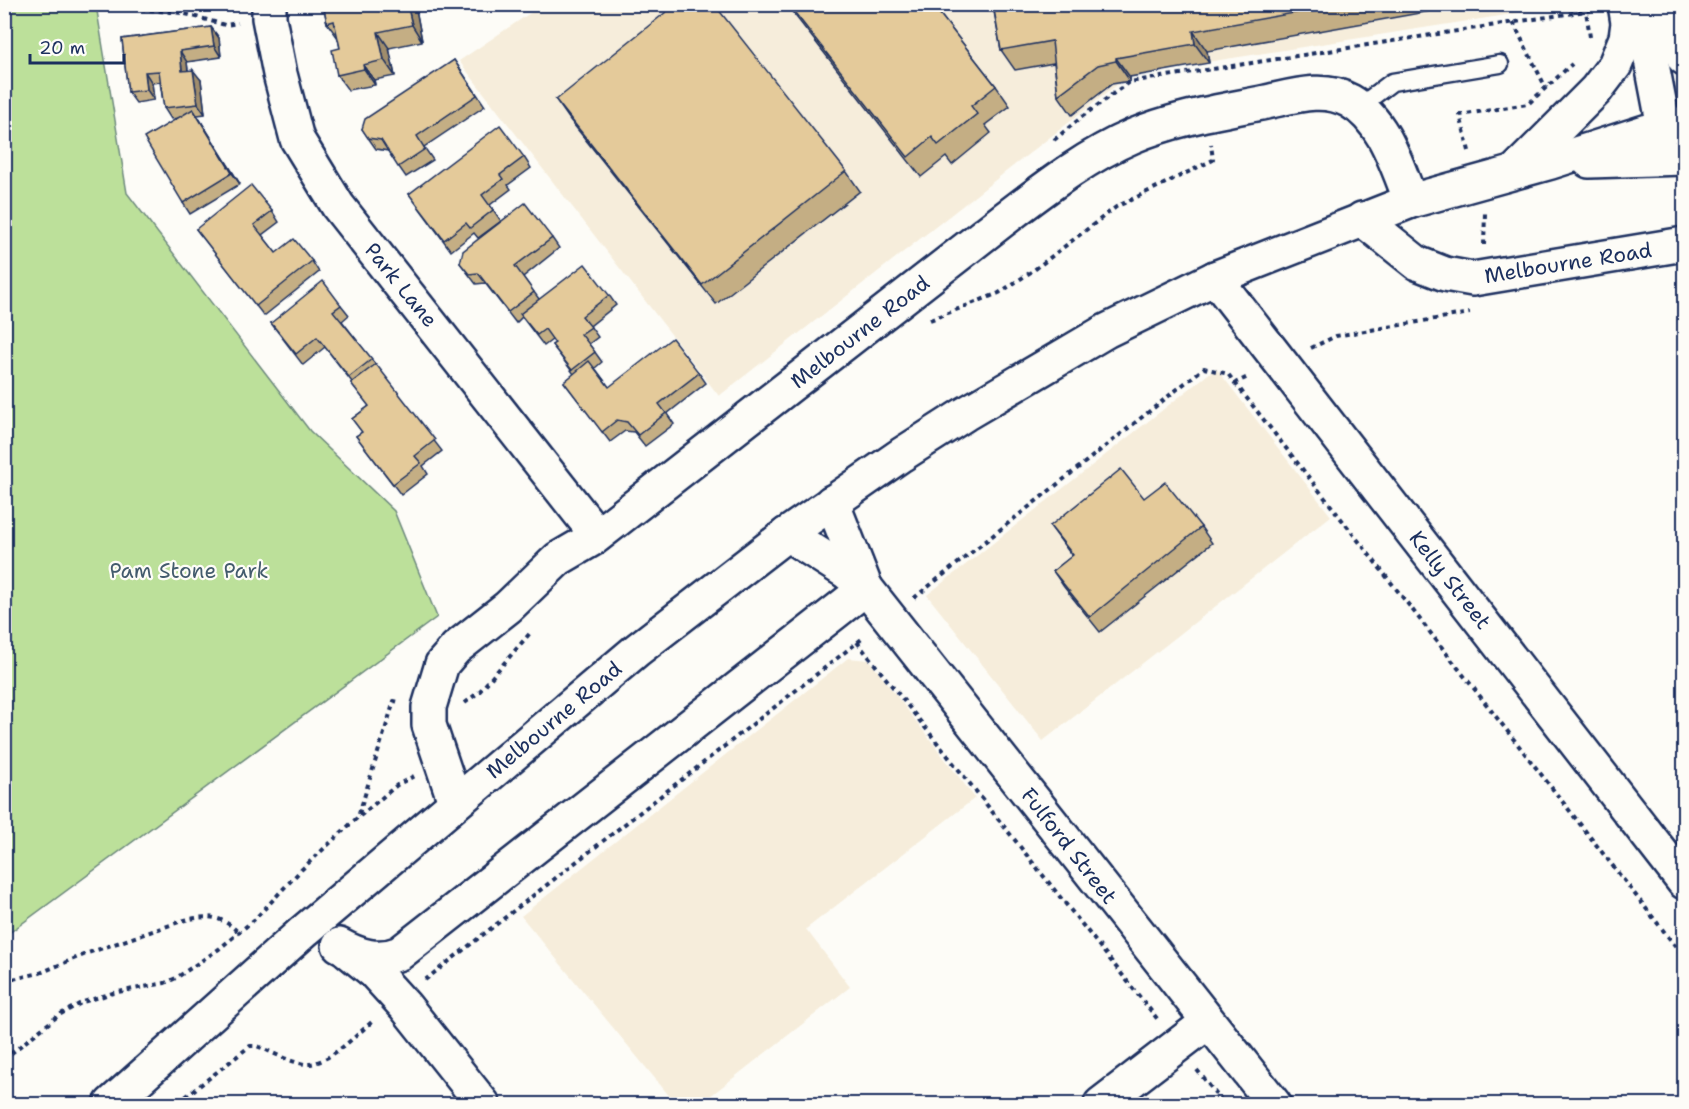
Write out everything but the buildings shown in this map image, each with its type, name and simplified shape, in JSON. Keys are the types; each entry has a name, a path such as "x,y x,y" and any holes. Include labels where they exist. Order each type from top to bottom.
{"street":[{"path":"1626,4 1650,54 1684,158"},
{"path":"1516,170 1596,90 1615,65 1626,38 1628,23 1626,4"},
{"path":"1658,4 1672,25 1684,58"},
{"name":"Park Lane","path":"269,11 280,74 297,139 338,206 597,535"},
{"name":"Melbourne Road","path":"455,802 429,724 429,707 439,669 450,654 508,607 558,559 597,535 1048,186 1096,155 1132,136 1206,114 1312,92 1341,97 1359,107 1369,117 1386,142 1411,201"},
{"name":"Melbourne Road","path":"111,1104 303,932 637,650 787,534 965,414 1096,337 1215,278 1411,201 1674,125"},
{"name":"Melbourne Road","path":"1551,162 1684,158"},
{"name":"Melbourne Road","path":"1362,219 1417,263 1445,274 1473,279 1684,244"},
{"name":"Kelly Street","path":"1215,278 1684,882"},
{"name":"Fulford Street","path":"832,502 866,588"},
{"name":"Fulford Street","path":"787,534 845,571 866,588 1274,1104"},
{"path":"303,932 360,955 381,958 400,953 866,588"},
{"path":"401,1001 403,966 411,949 420,938"},
{"path":"339,945 374,972 401,1001 483,1104"},
{"path":"1101,1104 1208,1022"}],"lane":[{"path":"1359,107 1392,82 1500,64"}],"path":[{"path":"87,4 182,14 225,25 269,11"},
{"path":"1513,22 1546,88"},
{"path":"921,324 999,293 1034,270 1116,207 1213,160 1206,114"},
{"path":"1235,383 1336,336 1477,311"},
{"path":"170,1104 184,1098 250,1046 257,1046 303,1064 313,1064 324,1060 889,618 1204,368 1228,374 1684,957"},
{"path":"358,817 394,701 429,707 450,708 463,705 480,692 537,627"},
{"path":"857,642 1224,1104"},
{"path":"6,1058 72,1007 113,993 151,986 176,978 199,964 255,919 301,870 358,817 405,780 442,765"},
{"path":"4,981 40,973 88,953 197,917 224,920 238,933"},
{"path":"4,1095 7,1104"}],"shaded area":[{"path":"542,5 1569,5 1131,74 719,396 459,61"},
{"path":"1216,368 1331,516 1043,741 927,595"},
{"path":"848,658 869,660 975,798 806,929 850,987 700,1104 676,1104 521,916"}],"green space":[{"name":"Pam Stone Park","path":"5,4 96,5 127,193 310,431 394,511 437,617 5,936"}]}
